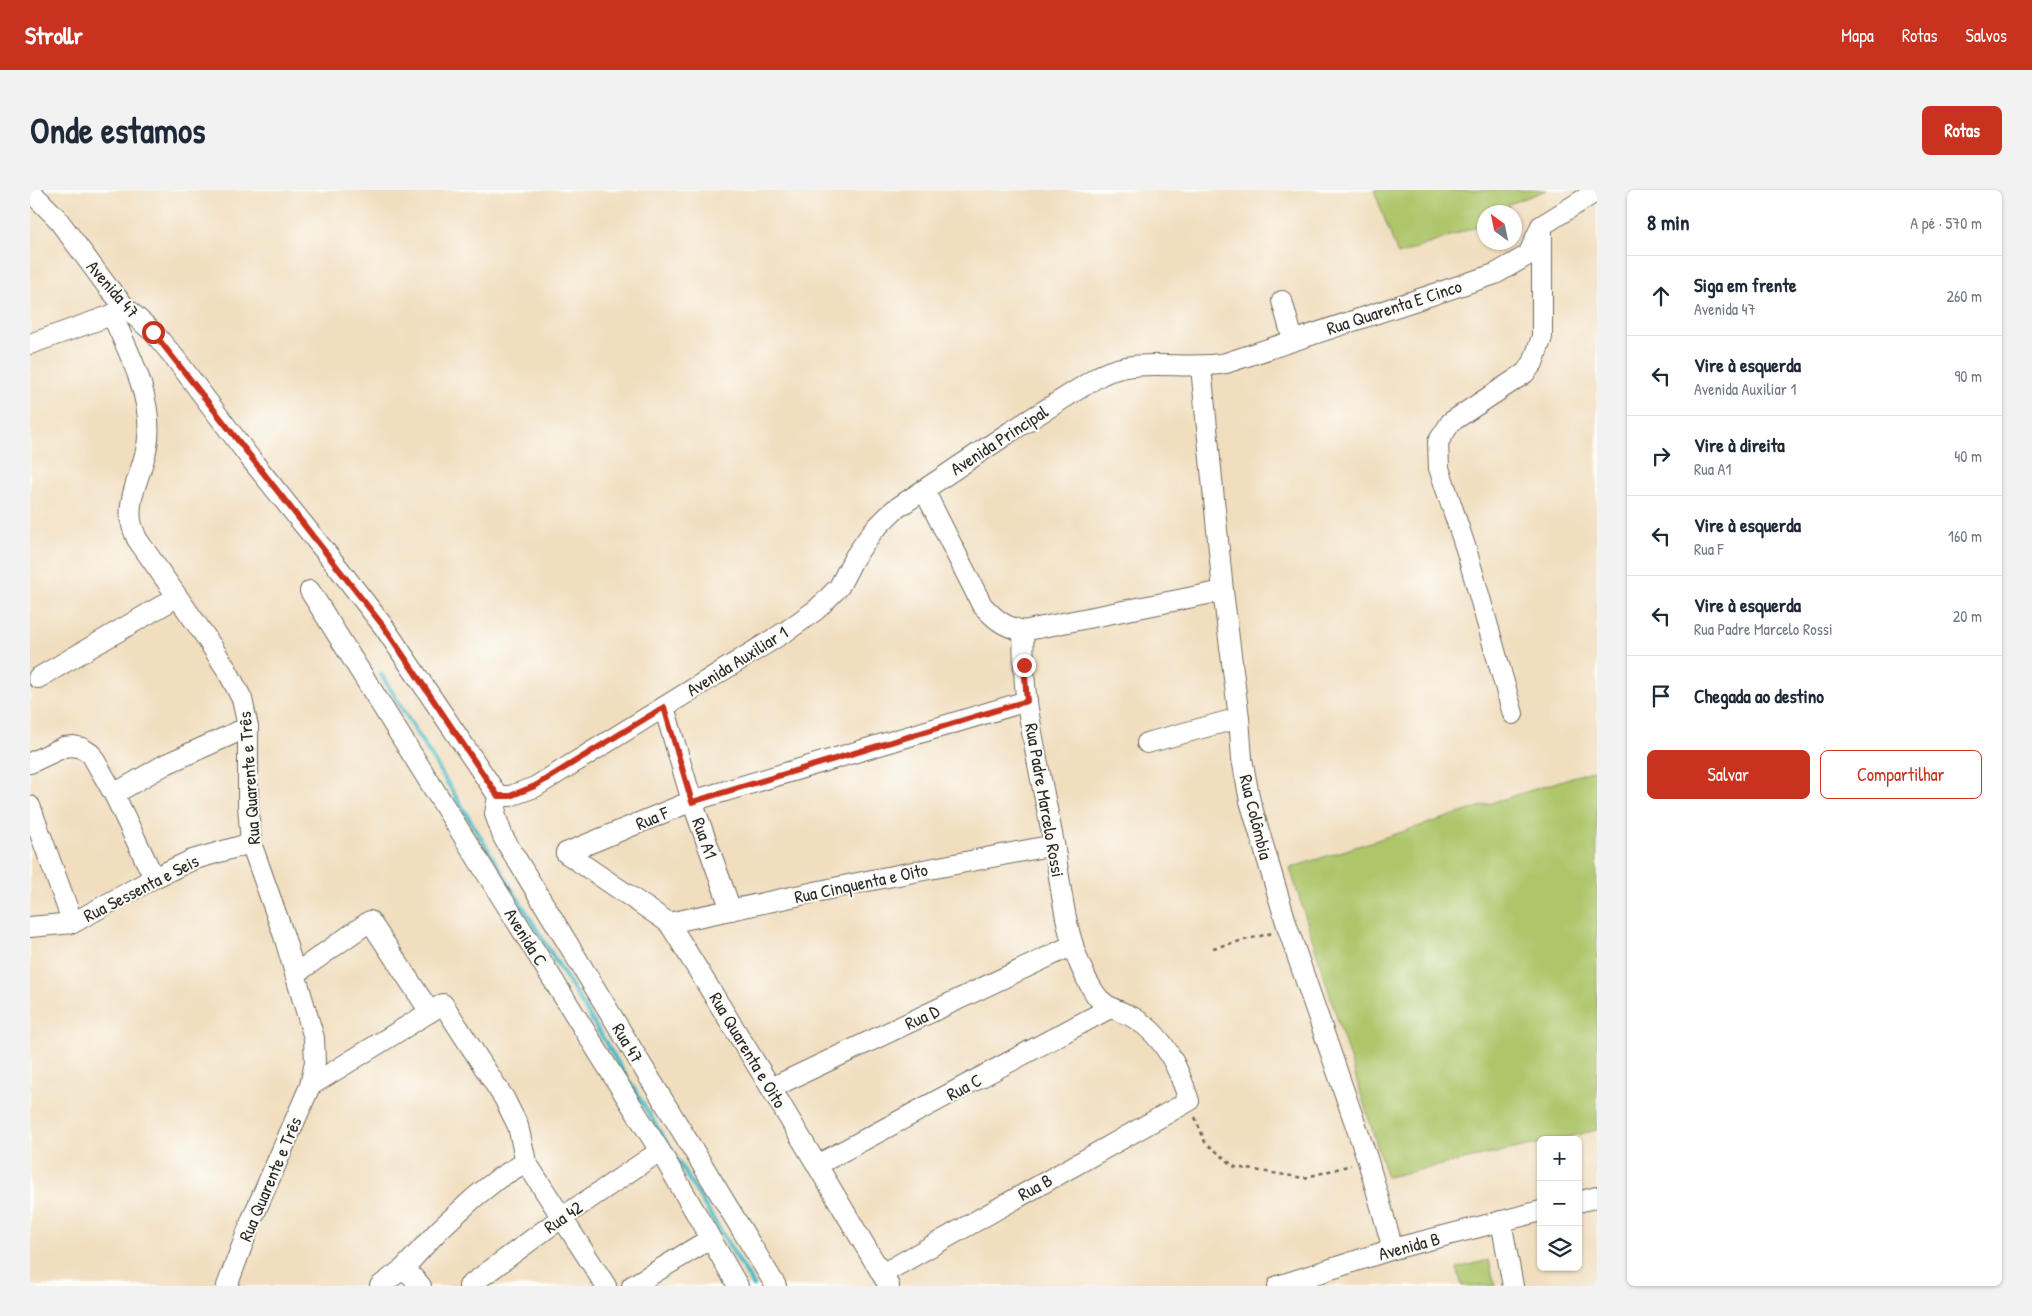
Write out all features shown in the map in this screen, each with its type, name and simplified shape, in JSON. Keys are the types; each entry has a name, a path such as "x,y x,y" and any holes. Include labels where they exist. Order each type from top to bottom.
{"street":[{"name":"Avenida 47","path":"30,191 56,217 107,286 119,311 153,332 175,358 250,458 384,627 498,796"},
{"path":"1513,714 1466,549 1439,468 1438,442 1451,422 1513,382 1525,373 1533,363 1542,337 1542,226 1597,191"},
{"name":"Rua Quarenta E Cinco","path":"1226,363 1495,274 1528,255 1542,226"},
{"path":"1282,301 1293,340"},
{"path":"30,344 119,311"},
{"name":"Rua Quarente e Três","path":"119,311 144,396 148,421 148,440 131,507 131,522 137,539 227,670 242,699 248,727 248,806 251,843 296,974 314,1038 315,1062 310,1086 252,1219 227,1286"},
{"name":"Avenida Principal","path":"838,587 854,558 873,531 894,510 1010,432 1108,372 1147,364 1201,367 1226,363"},
{"name":"Rua Colômbia","path":"1201,367 1242,760 1250,801 1288,929 1368,1161 1393,1249"},
{"path":"924,490 982,605 993,617 1008,627 1023,630 1223,591"},
{"name":"Avenida Auxiliar 1","path":"498,796 510,796 535,786 664,707 788,630 816,610 838,587"},
{"name":"Avenida C","path":"310,591 660,1152 738,1286"},
{"path":"38,678 177,598"},
{"name":"Rua Padre Marcelo Rossi","path":"1023,630 1027,701 1054,845 1060,890 1073,945 1084,975 1095,994 1110,1008 1134,1018 1153,1032 1179,1071 1189,1101"},
{"name":"Rua F","path":"566,854 692,802 1027,701"},
{"name":"Rua A1","path":"664,707 692,802 731,910"},
{"path":"1147,743 1239,718"},
{"path":"114,794 166,764 248,727"},
{"path":"30,762 64,747 82,748 91,754 114,794 154,878"},
{"name":"Rua 47","path":"498,796 495,814 503,837 776,1286"},
{"path":"30,806 73,923"},
{"name":"Rua Sessenta e Seis","path":"30,927 73,923 154,878 192,860 251,843"},
{"name":"Rua Cinquenta e Oito","path":"669,923 1054,845"},
{"name":"Rua Quarenta e Oito","path":"566,854 669,923 772,1088 885,1280"},
{"path":"296,974 370,921 504,1098 518,1126 526,1162 606,1286"},
{"name":"Rua D","path":"772,1088 1073,945"},
{"path":"310,1086 437,1008"},
{"name":"Rua C","path":"817,1165 1110,1008"},
{"name":"Rua B","path":"885,1280 1189,1101"},
{"name":"Rua 42","path":"469,1286 561,1218 660,1152"},
{"path":"380,1286 404,1268 439,1230 475,1197 499,1178 526,1162"},
{"path":"1582,1201 1597,1197"},
{"name":"Avenida B","path":"1278,1286 1393,1249 1537,1212"},
{"path":"1501,1221 1513,1286"},
{"path":"632,1286 710,1239"},
{"path":"404,1268 420,1286"}],"path":[{"path":"1212,948 1288,929"},
{"path":"1189,1101 1206,1142 1234,1167 1304,1178 1368,1161"}],"green space":[{"path":"1374,190 1547,190 1509,205 1477,205 1477,227 1398,255"},
{"path":"1597,769 1597,1130 1572,1136 1537,1136 1537,1144 1387,1177 1290,868"},
{"path":"1489,1260 1495,1286 1462,1286 1457,1268"}],"waterway":[{"path":"381,674 754,1286"}],"route":[{"path":"153,332 384,627 498,796 510,796 535,786 664,707 692,802 1027,701 1024,665"}]}
